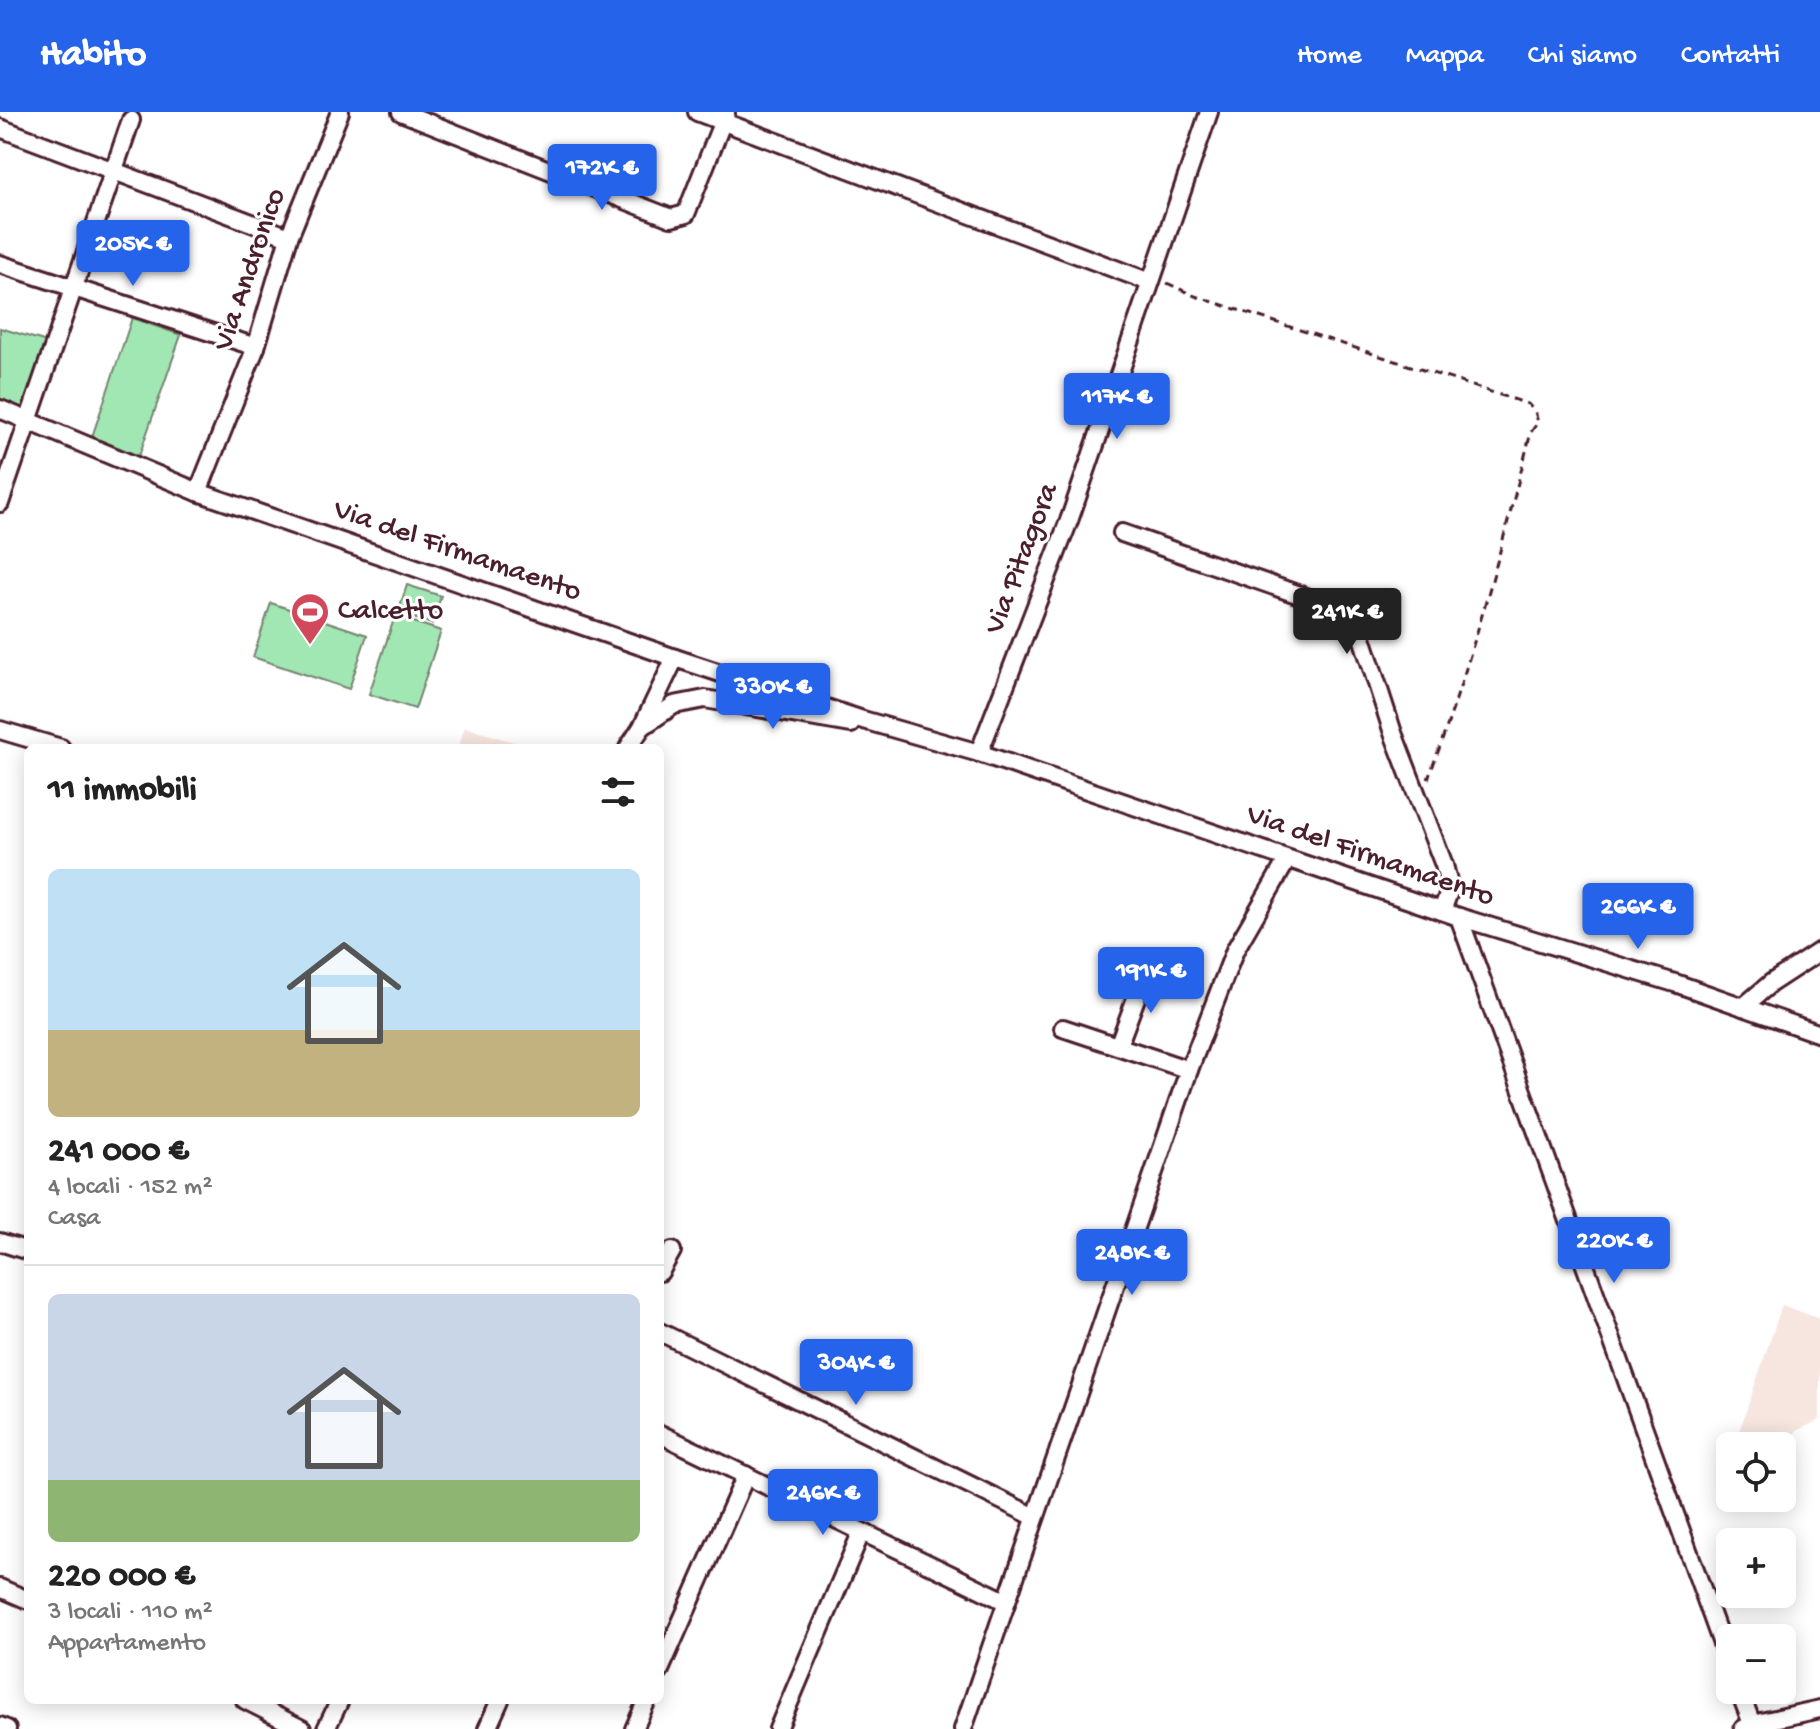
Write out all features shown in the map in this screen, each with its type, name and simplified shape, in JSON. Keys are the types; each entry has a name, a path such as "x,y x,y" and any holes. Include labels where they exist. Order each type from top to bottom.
{"street":[{"name":"Via Andronico","path":"198,492 256,347 289,237 340,112"},
{"path":"401,112 671,218 686,214 724,117"},
{"path":"697,112 724,117 1151,279"},
{"name":"Via Pitagora","path":"979,753 1070,518 1209,112"},
{"path":"0,503 71,288 131,120"},
{"path":"0,128 289,237"},
{"path":"0,264 256,347"},
{"name":"Via del Firmamaento","path":"0,409 198,492 675,658 979,753 1287,860 1678,984 1820,1034"},
{"path":"1122,533 1337,608 1352,617 1359,628 1444,865 1450,889 1442,911"},
{"path":"631,744 675,658"},
{"name":"Via del Firmamaento","path":"642,727 674,705 705,699 902,731"},
{"path":"0,730 47,744"},
{"path":"963,1729 1189,1070 1235,950 1287,860"},
{"path":"1459,917 1716,1627"},
{"path":"1743,1007 1771,983 1820,951"},
{"path":"1118,1046 1147,969"},
{"path":"1063,1028 1189,1070"},
{"path":"0,1242 24,1250"},
{"path":"664,1265 672,1251"},
{"path":"664,1334 1035,1517"},
{"path":"664,1436 1005,1601"},
{"path":"664,1661 746,1475"},
{"path":"778,1729 861,1533"},
{"path":"0,1588 24,1598"},
{"path":"253,1704 302,1729"},
{"path":"326,1729 338,1704"},
{"path":"487,1729 498,1704"},
{"path":"634,1729 645,1704"},
{"path":"1743,1704 1750,1727 1820,1709"},
{"path":"0,1726 7,1729"}],"path":[{"path":"1151,279 1528,404 1535,412 1538,422 1531,432 1473,652 1447,730 1424,790 1418,797"}],"shaded area":[{"path":"465,727 520,744 459,744"},
{"path":"1782,1305 1820,1319 1820,1420 1796,1432 1739,1432"}],"green space":[{"path":"132,318 181,335 139,456 92,437"},
{"path":"0,328 47,342 25,410 0,399"},
{"path":"407,585 441,596 432,624 398,613"},
{"name":"Calcetto","path":"271,603 367,635 349,689 253,657"},
{"path":"395,616 441,631 415,709 369,694"}],"place":[{"name":"Calcetto","path":"310,646"}]}
